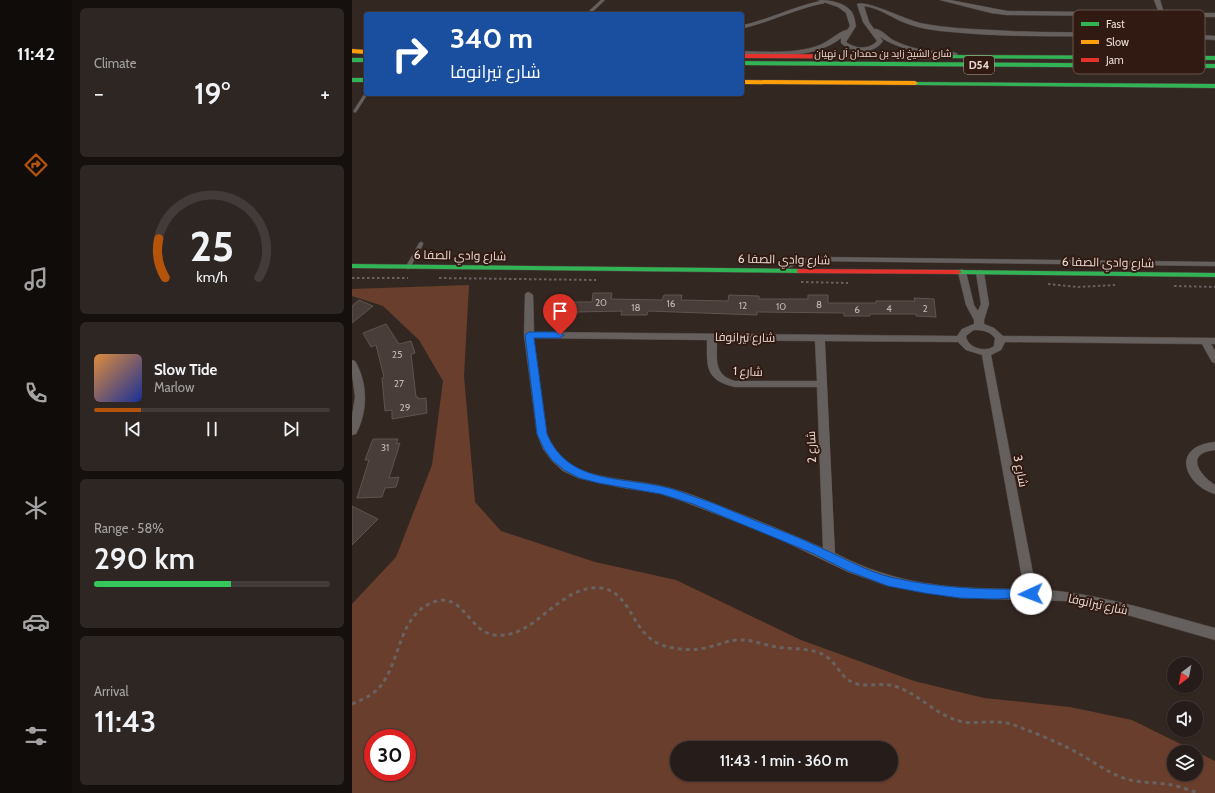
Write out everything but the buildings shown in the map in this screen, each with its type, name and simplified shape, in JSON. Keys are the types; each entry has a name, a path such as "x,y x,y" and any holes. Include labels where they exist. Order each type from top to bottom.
{"main road":[{"path":"352,52 364,52"},
{"path":"744,55 1073,58"},
{"path":"352,60 364,60"},
{"name":"شارع الشيخ زايد بن حمدان آل نهيان","path":"744,63 1073,65"},
{"name":"شارع الشيخ زايد بن حمدان آل نهيان","path":"1205,66 1215,66"},
{"path":"352,80 364,80"},
{"name":"D54","path":"744,82 1215,86"},
{"name":"شارع وادي الصفا 6","path":"352,266 1215,275"}],"street":[{"path":"944,0 991,11 1007,13 1073,13"},
{"path":"1158,0 1161,10"},
{"path":"822,1 837,5 849,12 853,26 843,40 844,43 861,49 869,48 878,45 880,40 866,22 859,2"},
{"path":"859,2 871,2 913,24 941,30 1026,34 1073,34"},
{"path":"859,2 874,27 882,35 892,42 915,49 952,54 997,54 1053,58"},
{"path":"744,55 793,52 823,45 834,40 846,31 849,24 848,3"},
{"path":"1205,15 1215,15"},
{"path":"1043,19 1073,19"},
{"path":"1205,21 1215,21"},
{"path":"1205,37 1215,38"},
{"path":"962,272 970,304 978,320 992,330 1000,339 1001,344 998,348 986,352 970,349 964,344 962,339 964,332 973,327 978,320 985,304 980,273"},
{"path":"966,287 983,288"},
{"name":"شارع تيرانوفا","path":"529,295 529,335 542,434 547,446 556,458 568,468 582,475 598,480 661,490 684,497 765,528 829,556 852,568 888,581 924,588 974,594 1031,594 1066,596 1103,603 1215,634"},
{"name":"شارع تيرانوفا","path":"529,335 962,339"},
{"name":"شارع 1","path":"712,336 713,370 722,381 735,384 822,384"},
{"name":"شارع 2","path":"820,338 829,556"},
{"path":"1000,339 1210,341 1215,360"},
{"name":"شارع 3","path":"986,352 1031,594"},
{"path":"352,363 358,376 361,389 360,403 352,431"},
{"path":"1215,446 1202,447 1196,451 1192,457 1192,466 1196,475 1215,490"}],"lane":[{"path":"590,12 603,0"},
{"path":"744,26 822,1"},
{"path":"355,111 365,96"},
{"path":"408,267 420,244"},
{"path":"777,271 795,263 815,260 1215,264"}],"path":[{"path":"352,704 364,699 377,690 393,666 411,617 418,610 428,604 448,600 457,603 483,632 492,635 503,635 524,628 568,596 580,591 600,588 615,592 621,597 641,632 658,644 682,649 696,649 710,647 732,640 742,640 775,647 817,652 825,655 832,661 843,676 854,684 867,686 886,684 896,686 956,720 965,722 986,721 1011,724 1074,751 1120,777 1137,782 1168,784 1199,793"}],"shaded area":[{"path":"469,285 464,376 475,502 501,531 595,562 676,580 801,640 914,681 984,698 1070,707 1132,720 1183,745 1167,745 1167,781 1203,781 1203,755 1215,761 1215,793 352,793 352,604 396,557 432,465 443,381 419,340 383,306 352,296 352,289"}],"traffic: fast":[{"path":"941,57 1073,57"},
{"path":"1205,58 1215,58"},
{"path":"352,60 364,60"},
{"path":"744,63 1073,65"},
{"path":"1205,66 1215,66"},
{"path":"352,80 364,80"},
{"path":"915,83 1215,86"},
{"path":"352,266 801,271"},
{"path":"958,272 1215,275"}],"traffic: slow":[{"path":"352,51 364,52"},
{"path":"744,82 915,83"}],"traffic: jam":[{"path":"744,56 941,57"},
{"path":"801,271 958,272"}],"route":[{"path":"560,335 529,335 542,434 547,446 556,458 568,468 582,475 598,480 661,490 708,505 816,550 852,568 888,581 960,593 1031,594"}]}
